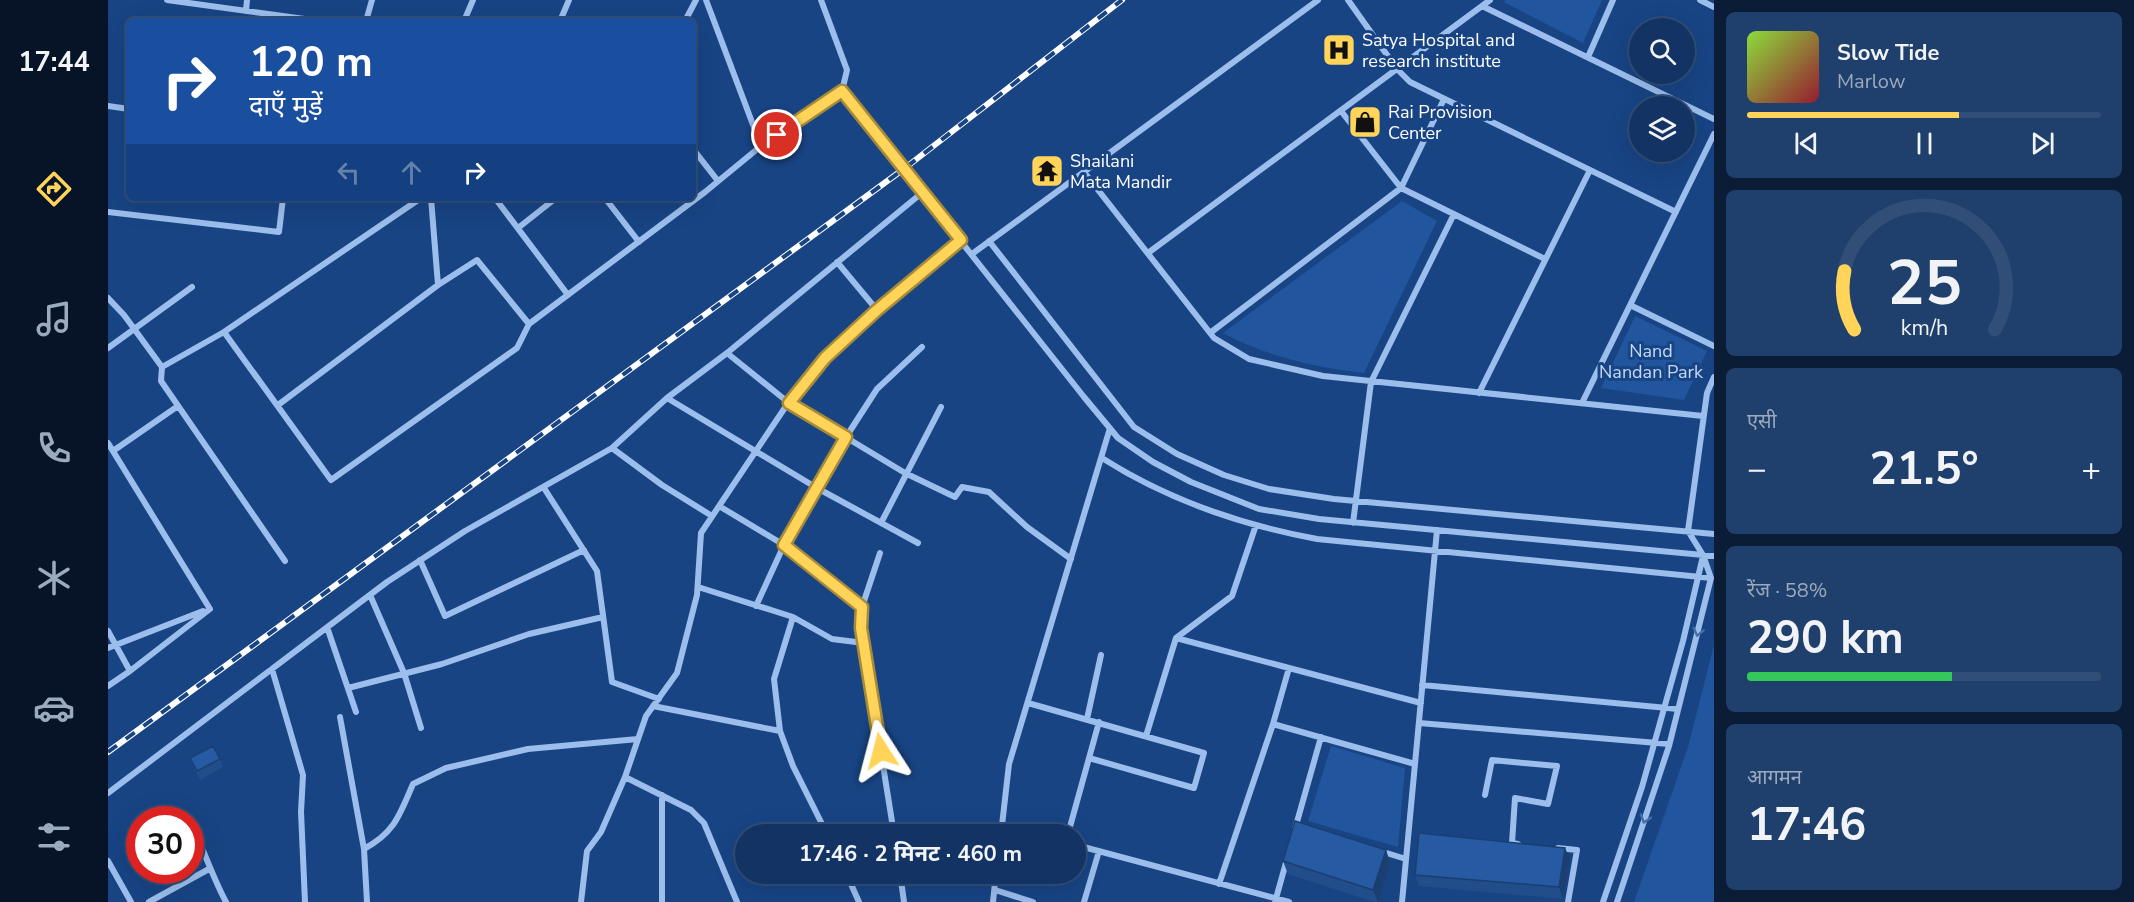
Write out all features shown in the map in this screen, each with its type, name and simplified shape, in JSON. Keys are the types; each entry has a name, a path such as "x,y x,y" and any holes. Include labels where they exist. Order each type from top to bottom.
{"street":[{"path":"166,0 297,18"},
{"path":"246,11 247,0"},
{"path":"367,18 372,0"},
{"path":"465,18 473,0"},
{"path":"561,18 568,0"},
{"path":"687,18 696,0"},
{"path":"706,0 761,146"},
{"path":"696,198 761,146 842,91 847,70 821,0"},
{"path":"972,254 1318,0"},
{"path":"1348,0 1397,69 1410,82 1676,212"},
{"path":"1148,253 1490,0"},
{"path":"1588,57 1613,0"},
{"path":"1700,0 1714,7"},
{"path":"1482,6 1714,118"},
{"path":"842,91 1118,438 1153,462 1191,482 1259,509 1353,523 1714,556"},
{"path":"1210,333 1401,188 1444,99"},
{"path":"108,106 126,109"},
{"path":"1341,111 1401,188 1545,259"},
{"path":"1582,403 1714,134"},
{"path":"696,152 718,181"},
{"path":"1479,393 1590,170"},
{"path":"1084,172 1214,338 1249,359 1323,376 1704,416"},
{"path":"108,793 327,627 420,560 465,531 612,448 667,398 727,353 923,192"},
{"path":"108,212 279,232 283,201"},
{"path":"162,367 224,332 418,201"},
{"path":"431,201 438,285"},
{"path":"497,201 568,294"},
{"path":"518,228 552,201"},
{"path":"607,201 639,242"},
{"path":"224,332 331,480 517,348 529,324 692,201"},
{"path":"1353,523 1371,382 1454,214"},
{"path":"581,902 587,851 602,832 625,777 646,716 677,673 698,587 701,533 789,403 825,358 877,310 961,240"},
{"path":"989,242 1134,427 1177,454 1224,475 1269,489 1357,501 1714,534"},
{"path":"278,405 438,285 477,260 529,324"},
{"path":"837,262 877,310"},
{"path":"108,348 192,287"},
{"path":"108,298 162,367 161,381 285,561"},
{"path":"1630,305 1714,346"},
{"path":"756,606 784,545 846,437 877,389 922,347"},
{"path":"727,353 789,403 905,473 955,498 962,486 989,492 1027,528 1071,558"},
{"path":"1617,902 1669,744 1711,578 1703,555 1688,531 1707,393 1714,377"},
{"path":"667,398 816,488 918,543"},
{"path":"113,451 178,406"},
{"path":"881,523 941,407"},
{"path":"1002,824 1009,764 1110,428"},
{"path":"108,443 210,609"},
{"path":"612,448 662,485 712,516"},
{"path":"1102,458 1171,497 1256,525 1317,539 1711,578"},
{"path":"544,488 597,571 612,682 659,699"},
{"path":"719,506 784,545 862,607"},
{"path":"1146,736 1176,638 1232,596 1256,525"},
{"path":"1402,902 1437,530"},
{"path":"420,560 445,616 584,550"},
{"path":"880,553 862,607 864,643 892,824"},
{"path":"1603,902 1642,787 1703,555"},
{"path":"698,587 792,617 832,639 864,643"},
{"path":"370,595 404,673 422,728"},
{"path":"108,648 210,609"},
{"path":"108,686 210,609"},
{"path":"348,688 442,664 529,634 603,617"},
{"path":"792,617 774,679 780,731 793,766 822,824"},
{"path":"327,627 356,712"},
{"path":"108,631 130,671"},
{"path":"1176,638 1421,703"},
{"path":"1087,719 1101,655"},
{"path":"1219,884 1273,724 1289,668"},
{"path":"272,669 303,775 301,812 305,902"},
{"path":"1422,685 1678,709"},
{"path":"1028,703 1204,753 1194,788 1089,758"},
{"path":"653,706 780,731"},
{"path":"340,717 364,849 367,902"},
{"path":"1071,824 1099,722"},
{"path":"1419,723 1655,741 1669,744"},
{"path":"1273,724 1415,764"},
{"path":"1293,835 1321,738"},
{"path":"364,849 381,840 396,824 412,784 446,768 528,748 638,739"},
{"path":"1485,795 1492,760 1557,766 1548,804 1515,798 1512,843 1523,844"},
{"path":"625,777 692,810 704,823 737,902"},
{"path":"662,795 662,902"},
{"path":"1296,824 1307,828"},
{"path":"1544,847 1576,850 1568,902"},
{"path":"1086,848 1289,902"},
{"path":"1373,849 1406,859"},
{"path":"204,850 209,870 226,902"},
{"path":"1084,902 1099,851"},
{"path":"1275,900 1287,856"},
{"path":"108,861 131,902"},
{"path":"149,902 209,870"},
{"path":"851,884 860,902"},
{"path":"902,884 904,902"},
{"path":"993,902 995,884"},
{"path":"994,890 1033,902"}],"green space":[{"path":"1506,0 1602,0 1583,43 1504,2"},
{"path":"1402,201 1437,221 1364,373 1291,360 1257,349 1223,333"},
{"name":"Nand Nandan Park","path":"1635,316 1707,351 1684,400 1601,388"},
{"path":"1714,645 1714,902 1634,902 1688,747"},
{"path":"1331,746 1405,768 1398,847 1308,821"}],"building":[{"path":"213,746 220,759 197,771 190,758"},
{"path":"1295,821 1386,850 1373,890 1283,861"},
{"path":"1419,833 1565,848 1559,887 1415,875"}],"railway":[{"path":"108,752 905,168 1122,0"}],"place":[{"name":"Satya Hospital and research institute","path":"1339,50"},
{"name":"Rai Provision Center","path":"1365,122"},
{"name":"Shailani Mata Mandir","path":"1047,171"}],"route":[{"path":"777,135 842,91 961,240 877,310 825,358 789,403 846,437 784,545 862,607 861,628 881,751"}]}
